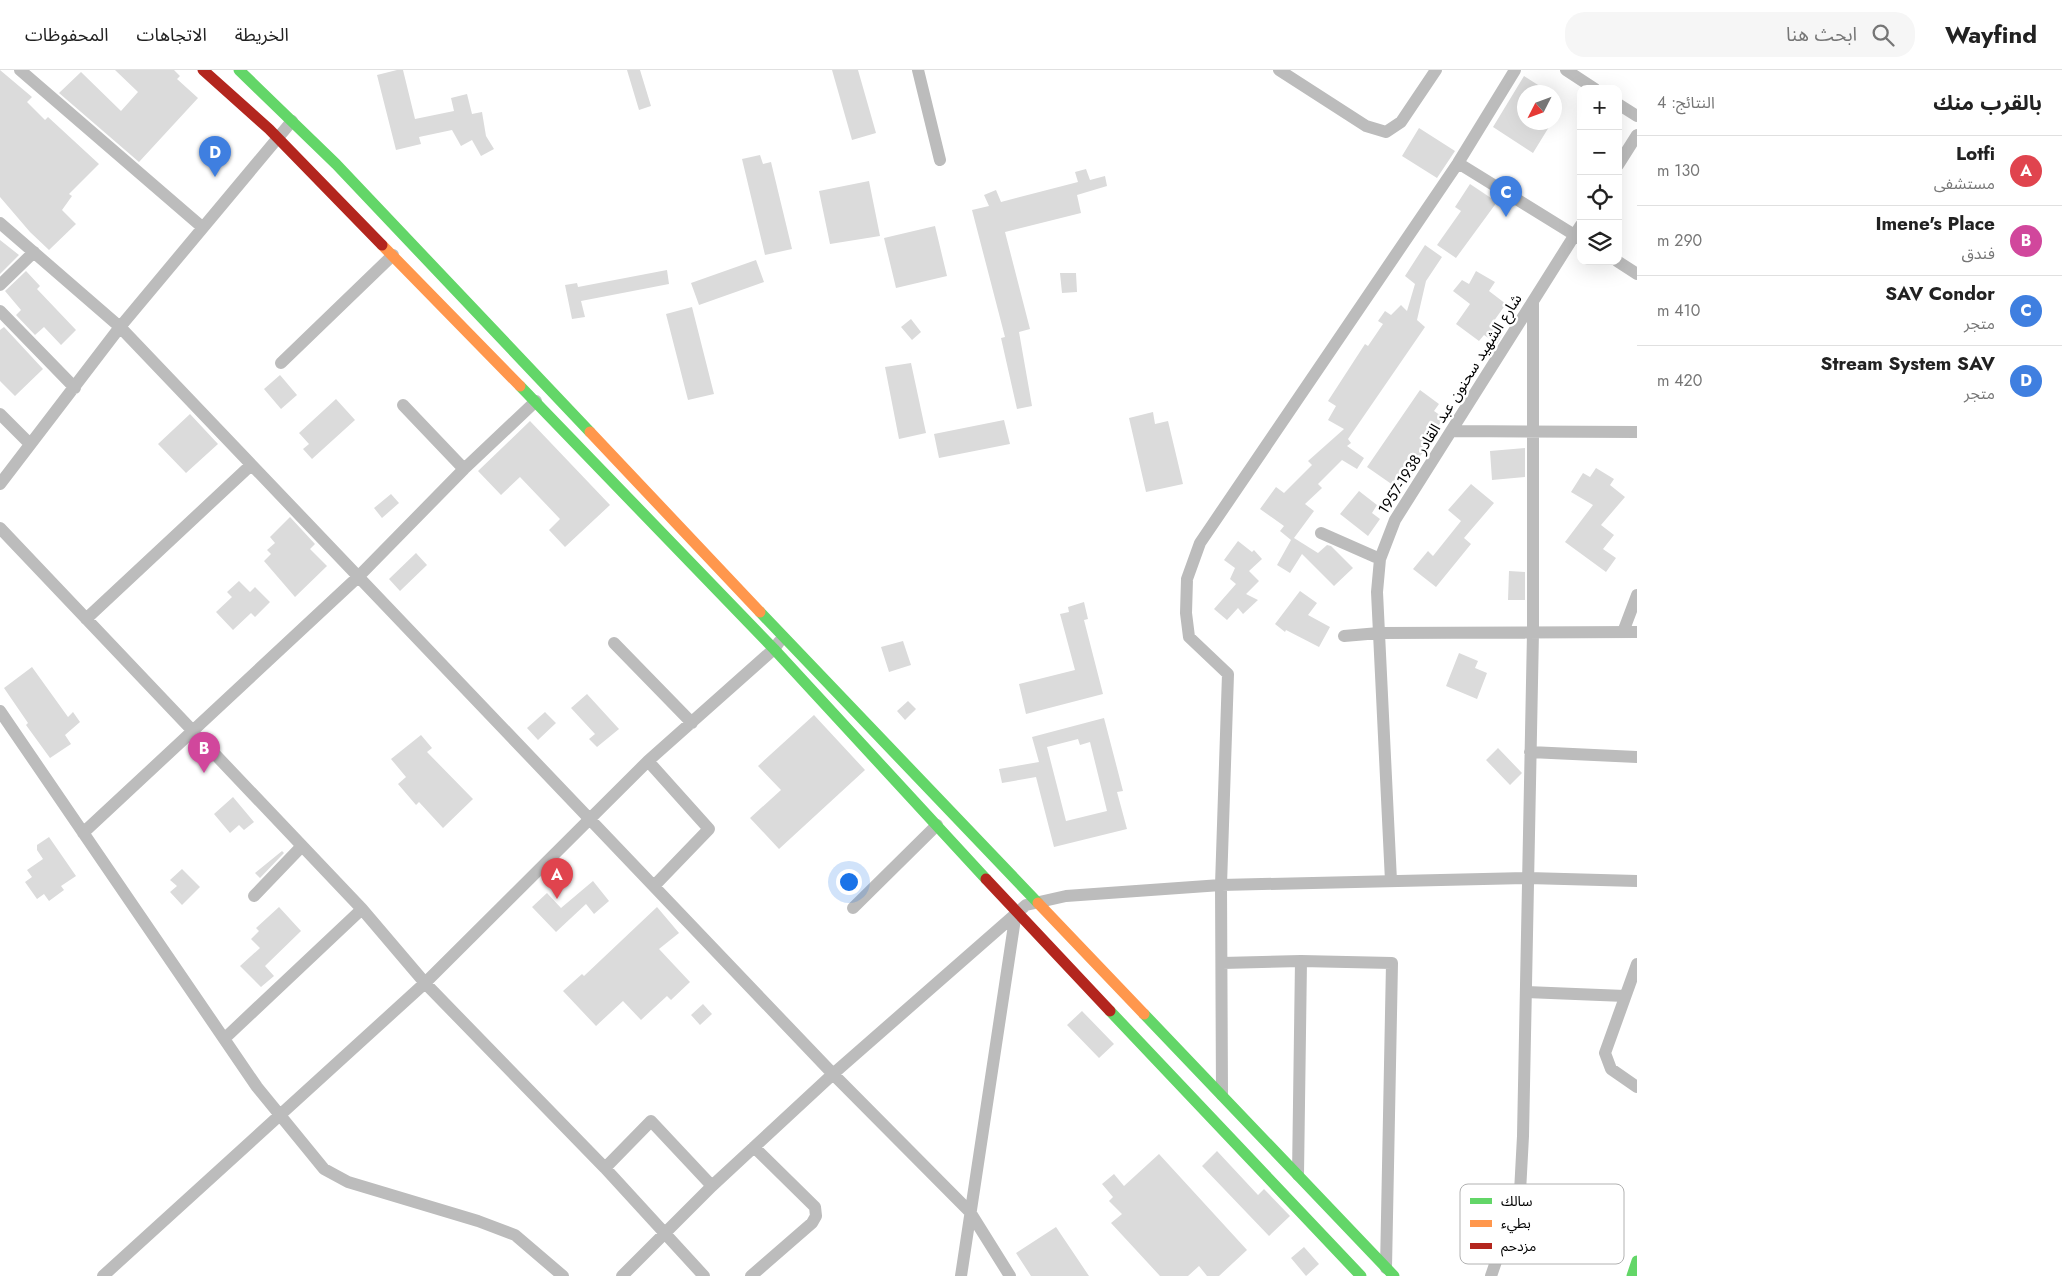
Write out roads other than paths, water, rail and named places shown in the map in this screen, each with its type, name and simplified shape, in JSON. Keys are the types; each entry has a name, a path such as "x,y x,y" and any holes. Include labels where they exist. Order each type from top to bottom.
{"street":[{"path":"20,70 202,227"},
{"path":"203,70 277,137 536,401 774,649 1016,912 1361,1276"},
{"path":"239,70 336,164 1390,1272"},
{"path":"918,70 940,160"},
{"path":"1279,70 1366,126 1386,132 1401,122 1431,72"},
{"path":"1222,1095 1222,885 1228,674 1189,636 1186,613 1187,579 1200,543 1458,163 1516,70"},
{"path":"1566,70 1589,85"},
{"path":"1622,107 1637,116"},
{"path":"0,484 120,327 292,121"},
{"path":"1622,159 1637,135"},
{"path":"1458,163 1577,232"},
{"path":"0,223 120,327 833,1074 970,1212 1010,1276"},
{"name":"شارع الشهيد سحنون عبد القادر 1938-1957","path":"1390,881 1377,592 1380,560 1395,520 1533,301 1577,236"},
{"path":"0,285 34,252"},
{"path":"281,363 393,255"},
{"path":"1622,265 1637,274"},
{"path":"1520,1184 1533,632 1533,301"},
{"path":"0,311 75,388"},
{"path":"83,833 358,577 464,469 536,401"},
{"path":"403,405 464,469"},
{"path":"0,414 30,444"},
{"path":"1451,431 1637,432"},
{"path":"86,619 251,464"},
{"path":"0,528 362,908 425,983 605,1168 704,1276"},
{"path":"1321,533 1380,560"},
{"path":"1623,632 1637,595"},
{"path":"1344,636 1379,633 1637,632"},
{"path":"103,1276 425,983 648,761 774,649 783,636"},
{"path":"614,643 692,723"},
{"path":"0,711 256,1087 324,1169 348,1182 478,1220 514,1235 564,1276"},
{"path":"1530,752 1637,757"},
{"path":"648,761 709,829 654,886"},
{"path":"853,908 937,826"},
{"path":"254,896 302,846"},
{"path":"622,1276 712,1186 833,1074 1016,912 1037,902 1066,896 1222,885 1528,878 1637,881"},
{"path":"224,1039 362,908"},
{"path":"961,1276 1016,912"},
{"path":"1298,1175 1301,961"},
{"path":"1222,962 1392,963 1390,1272"},
{"path":"1637,964 1605,1053 1611,1069 1637,1087"},
{"path":"1526,992 1625,996"},
{"path":"605,1168 651,1121 712,1186"},
{"path":"751,1276 812,1223 816,1216 815,1207 754,1147"},
{"path":"1310,1222 1326,1205"},
{"path":"1632,1276 1637,1262"},
{"path":"1491,1276 1495,1264"}],"place":[{"name":"Stream System SAV","path":"215,177"},
{"name":"SAV Condor","path":"1506,217"},
{"name":"Imene's Place","path":"204,773"},
{"name":"Lotfi","path":"557,899"}]}
